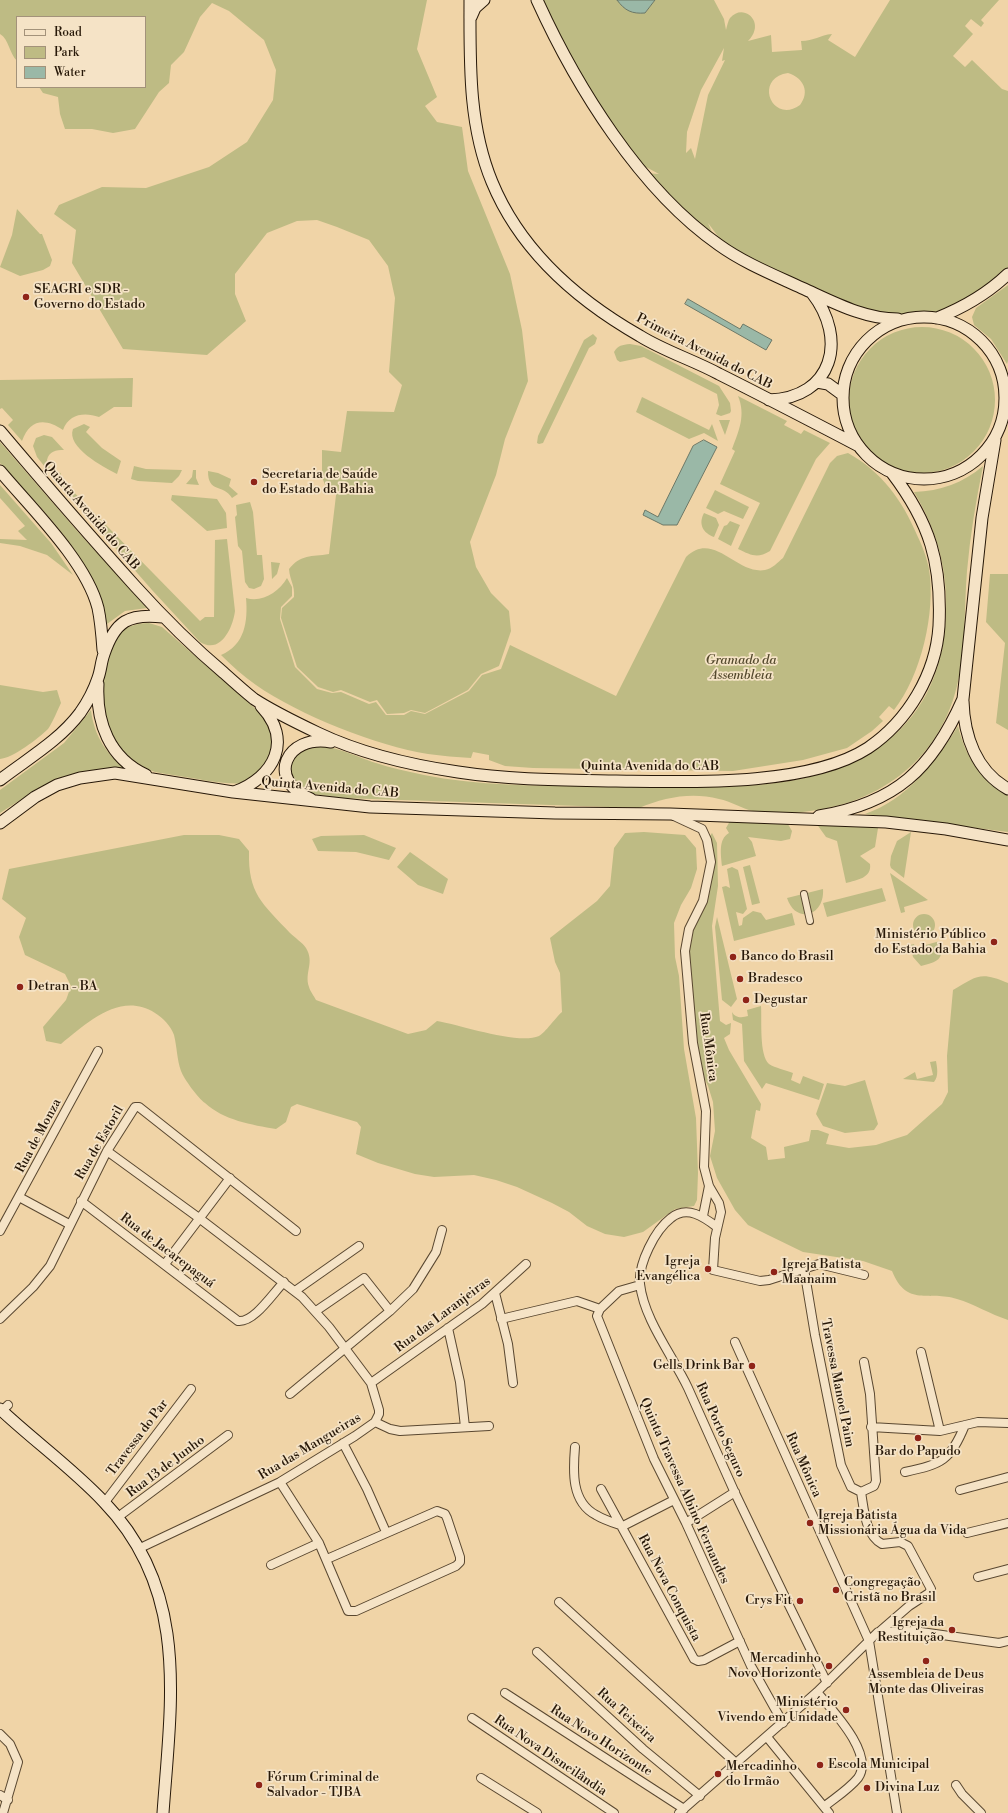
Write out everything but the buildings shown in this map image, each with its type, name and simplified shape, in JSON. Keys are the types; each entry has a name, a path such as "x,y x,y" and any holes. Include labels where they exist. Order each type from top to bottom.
{"main road":[{"name":"Primeira Avenida do CAB","path":"470,0 470,84 474,118 482,153 495,188 507,212 524,238 543,261 589,303 641,337 719,374 857,445"},
{"path":"470,17 475,8 484,0"},
{"path":"537,0 558,45 584,90 613,134 654,186 682,214 717,244 759,268 842,306 872,317 903,319 920,316 938,318 956,323 973,333 987,346 998,363 1007,396 1003,421 995,439 980,458 961,471 938,479 915,479 892,473 875,463 857,445 846,421 843,395 848,370 860,347 879,330 903,319"},
{"path":"938,318 962,308 980,298 1008,274"},
{"path":"769,400 782,400 795,397 817,382 826,371 831,357 832,342 825,314 811,292"},
{"path":"817,382 828,384 843,395"},
{"name":"Quarta Avenida do CAB","path":"0,431 93,540 163,617"},
{"path":"995,439 982,518 963,699 964,720 971,746 983,766 992,777 1008,789"},
{"path":"0,471 70,554 83,574 97,607 102,637 103,655"},
{"name":"Quinta Avenida do CAB","path":"163,617 193,646 255,699 320,734 345,745 388,758 454,772 538,781 687,782 733,780 803,772 846,759 869,747 884,734 915,700 933,659 938,635 939,581 935,556 926,528 911,498 892,473"},
{"path":"154,778 130,766 121,759 110,743 100,716 97,697 98,677 103,655 111,635 123,623 132,617 144,614 163,617"},
{"path":"0,780 63,732 80,713 98,677"},
{"path":"233,792 252,784 261,778 269,769 275,757 278,744 273,722 255,699"},
{"path":"797,820 867,805 903,784 924,764 942,740 963,699"},
{"path":"321,803 299,794 292,788 284,772 288,756 301,744 309,741 325,741 345,745"},
{"path":"2,820 45,791 69,781 115,773 154,778"},
{"name":"Quinta Avenida do CAB","path":"154,778 233,792 321,803 402,809 670,814 797,820 886,822 1008,840"},
{"path":"3,1408 75,1470 118,1517 150,1571 161,1601 170,1654 171,1688 163,1813"}],"street":[{"name":"Rua Mônica","path":"670,814 702,829 709,850 710,874 703,901 688,929 685,951 694,1050 706,1111 703,1157 709,1186 719,1203 721,1212 717,1227 713,1270 760,1281 769,1280 804,1269"},
{"path":"804,894 810,921"},
{"name":"Rua de Monza","path":"0,1231 98,1051"},
{"name":"Rua de Estoril","path":"0,1319 42,1277 50,1266 69,1224 107,1151 133,1108 139,1107 296,1231"},
{"name":"Rua das Mangueiras","path":"107,1151 295,1290 316,1311 371,1383 379,1410 375,1422 343,1444 280,1482 138,1549"},
{"path":"165,1264 230,1178"},
{"path":"709,1186 703,1216 717,1227"},
{"path":"19,1197 69,1224"},
{"name":"Rua de Jacarepaguá","path":"81,1201 238,1320 247,1320 255,1314 284,1282"},
{"name":"Rua Porto Seguro","path":"703,1216 690,1212 681,1214 674,1216 662,1226 645,1258 640,1285 653,1323 684,1380 734,1492 827,1683"},
{"path":"290,1394 344,1347 390,1311 418,1283 436,1252 442,1230"},
{"path":"295,1290 359,1246"},
{"name":"Rua das Laranjeiras","path":"371,1383 494,1293 526,1264"},
{"path":"804,1269 818,1264 864,1274"},
{"name":"Travessa Manoel Paim","path":"804,1269 815,1335 841,1465 850,1487 862,1492"},
{"path":"316,1311 364,1278 390,1311"},
{"path":"501,1319 577,1301 600,1309 619,1291 640,1285"},
{"path":"494,1293 508,1344 513,1383"},
{"name":"Quinta Travessa Albino Fernandes","path":"600,1309 597,1316 636,1416 740,1641 783,1723"},
{"path":"448,1328 460,1382 465,1427"},
{"name":"Rua Mônica","path":"735,1342 869,1641 897,1813"},
{"path":"921,1352 940,1431"},
{"path":"682,1811 827,1683 878,1632 909,1606 929,1593 931,1589 908,1546 900,1542 882,1544 877,1542 866,1521 862,1492 871,1488 876,1481 871,1427 870,1394 864,1362"},
{"name":"Travessa do Par","path":"104,1502 190,1389"},
{"path":"871,1427 940,1431 987,1421 1008,1423"},
{"path":"375,1422 390,1429 400,1431 489,1426"},
{"path":"905,1472 937,1464 947,1457 954,1450 965,1425"},
{"name":"Rua 13 de Junho","path":"118,1517 228,1435"},
{"path":"343,1444 367,1488 386,1532"},
{"name":"Rua Nova Conquista","path":"575,1447 574,1474 577,1492 583,1502 595,1515 623,1526 674,1500"},
{"path":"960,1490 1008,1477"},
{"path":"280,1482 319,1543 327,1558 346,1609 350,1612 456,1566 460,1562 460,1557 447,1518 441,1512 434,1512 327,1558"},
{"name":"Rua Nova Conquista","path":"601,1489 623,1526 694,1659 698,1661 704,1660 740,1641"},
{"path":"686,1523 734,1492"},
{"path":"968,1533 1008,1523"},
{"path":"271,1565 319,1543"},
{"path":"978,1577 1008,1570"},
{"path":"559,1602 737,1764"},
{"path":"878,1632 914,1631 999,1643 1008,1641"},
{"name":"Rua Teixeira","path":"537,1652 643,1748 700,1796"},
{"path":"767,1737 827,1809 857,1779 862,1771 862,1760 859,1750 842,1723 817,1692"},
{"name":"Rua Novo Horizonte","path":"505,1693 682,1811"},
{"name":"Rua Nova Disneilândia","path":"472,1718 614,1813"},
{"path":"0,1734 10,1744 18,1762 3,1813"},
{"path":"481,1778 537,1813"},
{"path":"956,1785 962,1794 981,1813"},
{"path":"0,1795 8,1800"}],"green space":[{"path":"0,0 427,0 417,49 437,97 425,106 437,122 462,127 468,171 510,274 522,330 528,381 505,439 496,475 470,542 476,567 491,593 509,611 511,631 499,666 481,674 468,690 425,713 411,710 404,713 387,714 377,700 370,702 341,690 333,692 318,687 297,667 281,618 282,608 294,597 294,589 289,569 293,564 302,558 329,554 337,487 325,485 322,477 322,450 341,452 347,411 394,412 402,385 389,372 395,298 388,266 369,240 317,220 297,221 267,233 235,274 235,294 246,321 207,355 123,349 72,263 76,230 54,214 59,205 102,187 146,188 209,167 247,142 273,100 276,70 264,40 229,11 212,3 200,17 184,52 171,65 169,83 159,92 135,129 113,133 92,129 65,129 60,114 58,97 43,93 40,88 146,88 146,16 16,16 16,60 5,39 0,34"},
{"path":"537,0 617,0 645,13 655,0 714,0 724,19 726,30 730,18 741,12 746,13 751,16 755,27 753,34 748,41 771,35 772,52 802,50 801,41 832,34 828,40 855,57 890,0 999,0 981,20 984,23 981,27 971,19 965,26 973,34 953,56 965,67 972,60 1002,89 1008,91 1008,274 937,318 920,316 886,319 759,268 723,243 708,223 717,244 644,173 659,174 633,160","holes":["724,48 722,61 725,60 708,95 695,159 691,148 686,153 687,132 701,90","788,73 798,78 805,90 805,95 800,105 790,110 781,109 775,105 770,98 769,91 771,83 777,77"]},
{"path":"17,209 40,234 42,234 52,260 50,266 43,270 20,276 0,267 12,235"},
{"path":"1008,285 1007,364 991,339 974,325 972,317 976,308"},
{"path":"915,327 929,327 957,335 969,343 979,353 990,372 994,386 994,414 987,435 979,447 969,457 950,468 929,473 915,473 887,465 875,457 865,447 854,428 849,407 849,393 857,365 865,353 875,343 894,332"},
{"path":"593,334 597,338 595,344 589,348 543,443 537,443 538,436 584,340"},
{"path":"630,344 641,346 719,386 730,403 730,413 721,416 716,414 719,405 717,394 644,357 620,362 617,360 614,352 617,348"},
{"path":"133,378 132,407 114,407 99,417 93,415 78,416 69,421 63,430 44,422 39,423 29,428 22,441 8,425 13,420 2,408 0,409 0,380"},
{"path":"738,396 787,421 784,425 801,434 804,430 830,443 816,459 770,551 761,555 750,554 738,549 760,503 720,484 735,451 732,449 741,423 741,410"},
{"path":"642,397 709,430 712,424 718,441 704,433 689,439 636,412"},
{"path":"719,420 730,420 725,435"},
{"path":"84,424 90,427 86,432 102,448 121,461 117,474 103,467 87,456 75,443 72,436 73,429"},
{"path":"44,435 52,437 64,450 56,451 49,455 47,460 50,467 54,471 61,473 59,477 200,621 205,617 214,617 215,540 227,539 235,611 229,631 220,642 214,645 207,645 200,642 152,590 49,472 37,457 33,446 36,438"},
{"path":"0,442 78,532 147,608 125,611 107,624 100,599 91,577 79,556 50,518 0,463"},
{"name":"Gramado da Assembleia","path":"848,453 881,478 905,510 926,556 931,586 928,624 924,643 919,662 904,696 894,710 889,706 879,717 883,721 872,731 847,748 803,760 733,771 533,768 505,766 489,760 489,755 473,752 471,758 428,754 386,744 339,728 294,707 256,685 233,667 221,655 229,651 240,639 245,624 246,598 264,598 275,592 287,578 292,587 292,596 281,607 280,619 295,667 317,689 332,693 341,692 369,704 376,702 386,715 404,715 411,711 425,714 469,691 482,675 501,669 510,645 616,696 686,557 696,550 706,548 725,555 754,570 765,570 772,567 783,558 830,463 837,456"},
{"path":"134,466 146,469 182,470 179,476 172,483 138,481 131,479"},
{"path":"983,466 968,558 962,658 957,686 947,715 933,740 915,762 894,780 870,794 844,804 816,810 786,813 761,813 723,800 699,796 669,798 639,808 342,798 305,793 291,781 290,762 302,749 315,746 324,746 342,750 382,765 424,775 470,782 517,785 690,787 736,786 777,783 815,775 850,763 881,746 907,722 927,693 940,658 946,615 943,566 935,536 914,492 933,490 951,485 968,477"},
{"path":"193,470 196,470 196,478 199,485 186,484 192,477"},
{"path":"208,471 218,473 231,479 229,486 238,494 232,498 228,493 213,486 210,483"},
{"path":"0,485 51,543 73,575 47,555 20,546 0,543 0,539 27,540 18,531 25,526 0,498"},
{"path":"715,490 749,507 743,519 724,511 718,514 706,508"},
{"path":"172,495 217,499 226,513 227,528 207,531 171,500"},
{"path":"250,502 253,512 257,555 262,555 264,579 261,586 254,589 249,588 245,582 242,551 238,546 235,517 237,515 236,505"},
{"path":"704,513 716,518 719,525 714,537 704,531 701,521"},
{"path":"730,521 740,525 731,546 718,539 724,526"},
{"path":"271,562 280,563 277,574 272,579"},
{"path":"990,574 1008,574 1008,730 996,723 1005,643 986,622"},
{"path":"149,623 162,627 265,717 272,739 271,754 268,761 246,783 215,782 155,772 132,760 113,738 105,718 103,698 104,675 109,653 118,635 124,629 136,624"},
{"path":"0,685 43,692 57,690 61,703 50,726 44,733 19,751 0,759"},
{"path":"91,710 95,728 102,744 113,757 127,769 52,782 0,813 0,790 64,743"},
{"path":"958,726 965,747 976,767 990,783 1008,796 1008,832 865,814 880,808 894,799 919,778 940,753"},
{"path":"785,819 792,831 790,839 781,841 748,837 752,842 756,856 722,866 722,843 723,839 729,833 726,828 730,821"},
{"path":"879,822 875,847 860,856 870,864 869,872 863,878 846,883 837,841 826,837 816,823"},
{"path":"644,832 685,835 696,848 697,869 691,888 681,905 674,923 675,957 679,976 684,1049 696,1118 698,1173 697,1200 694,1206 675,1209 643,1232 624,1237 605,1234 587,1226 569,1212 552,1203 517,1187 496,1180 474,1175 434,1177 415,1174 378,1163 356,1154 361,1127 357,1122 297,1104 291,1107 286,1122 276,1129 238,1121 220,1114 202,1101 185,1079 180,1067 174,1035 169,1025 155,1013 142,1007 129,1006 105,1012 82,1027 61,1044 46,1041 43,1027 66,1000 71,986 65,974 25,955 19,937 26,918 2,899 9,869 184,835 219,835 239,839 249,851 251,878 259,897 272,914 306,948 309,953 310,963 308,982 316,1000 408,1034 426,1030 437,1021 504,1036 530,1038 539,1036 562,1012 560,973 555,962 550,938 597,901 610,886 614,848 625,833"},
{"path":"911,832 904,878 891,868 891,856 897,841"},
{"path":"712,833 717,843 718,886 712,926 720,1021 726,1025 731,1023 730,1034 724,1038 729,1050 761,1104 760,1111 756,1110 751,1138 766,1147 768,1160 785,1158 784,1147 809,1141 811,1130 818,1130 829,1134 826,1144 849,1148 876,1145 907,1135 942,1104 948,1092 947,1056 953,990 974,978 985,976 999,979 1008,983 1008,1320 957,1299 912,1294 905,1290 898,1282 892,1271 863,1261 803,1252 748,1225 735,1210 717,1178 710,1156 715,1131 713,1102 708,1086 696,1062 685,951 710,874 707,840"},
{"path":"364,835 396,848 389,860 356,852 318,851 312,839 321,836"},
{"path":"410,852 448,879 443,894 418,885 397,867"},
{"path":"750,865 760,903 752,905 743,867"},
{"path":"732,867 738,870 747,909 743,914 736,912 739,926 742,925 743,918 753,911 761,913 766,920 792,913 795,925 734,941 722,887 726,886 730,888 727,869"},
{"path":"890,873 928,900 904,907 905,912 901,913"},
{"path":"882,888 886,901 827,917 823,903"},
{"path":"823,889 819,906 815,911 809,914 797,912 791,906 787,898"},
{"path":"924,914 932,917 935,925 932,933 924,936 916,933 913,925 916,917"},
{"path":"717,917 737,999 731,1007 722,1000 715,927"},
{"path":"940,941 941,952 938,959 921,966 913,957 910,945 914,944 915,948"},
{"path":"761,1006 762,1045 769,1064 793,1073 791,1080 800,1084 803,1076 824,1084 819,1100 766,1083 762,1089 744,1061 742,1024 733,1020 732,1012 737,1016 746,1017 748,1016 747,1010"},
{"path":"936,1061 937,1074 934,1082 903,1079 915,1072 917,1079 933,1075 930,1062"},
{"path":"865,1080 878,1124 874,1130 845,1133 823,1126 816,1114 827,1083 845,1086"}],"water":[{"path":"617,0 655,0 645,13 640,13 629,11"},
{"path":"688,299 740,329 743,324 772,340 766,350 685,304"},
{"path":"704,440 717,447 677,525 663,525 643,515 645,510 658,517 693,446"}],"place":[{"name":"SEAGRI e SDR - Governo do Estado","path":"26,297"},
{"name":"Secretaria de Saúde do Estado da Bahia","path":"254,482"},
{"name":"Ministério Público do Estado da Bahia","path":"994,942"},
{"name":"Banco do Brasil","path":"733,957"},
{"name":"Bradesco","path":"740,979"},
{"name":"Detran - BA","path":"20,987"},
{"name":"Degustar","path":"746,1000"},
{"name":"Igreja Evangélica","path":"708,1269"},
{"name":"Igreja Batista Maanaim","path":"774,1272"},
{"name":"Gells Drink Bar","path":"752,1366"},
{"name":"Bar do Papudo","path":"918,1438"},
{"name":"Igreja Batista Missionária Água da Vida","path":"810,1523"},
{"name":"Congregação Cristã no Brasil","path":"836,1590"},
{"name":"Crys Fit","path":"800,1601"},
{"name":"Igreja da Restituição","path":"952,1630"},
{"name":"Assembleia de Deus Monte das Oliveiras","path":"926,1661"},
{"name":"Mercadinho Novo Horizonte","path":"829,1666"},
{"name":"Ministério Vivendo em Unidade","path":"846,1710"},
{"name":"Escola Municipal","path":"820,1765"},
{"name":"Mercadinho do Irmão","path":"718,1774"},
{"name":"Fórum Criminal de Salvador - TJBA","path":"259,1785"},
{"name":"Divina Luz","path":"867,1788"}]}
